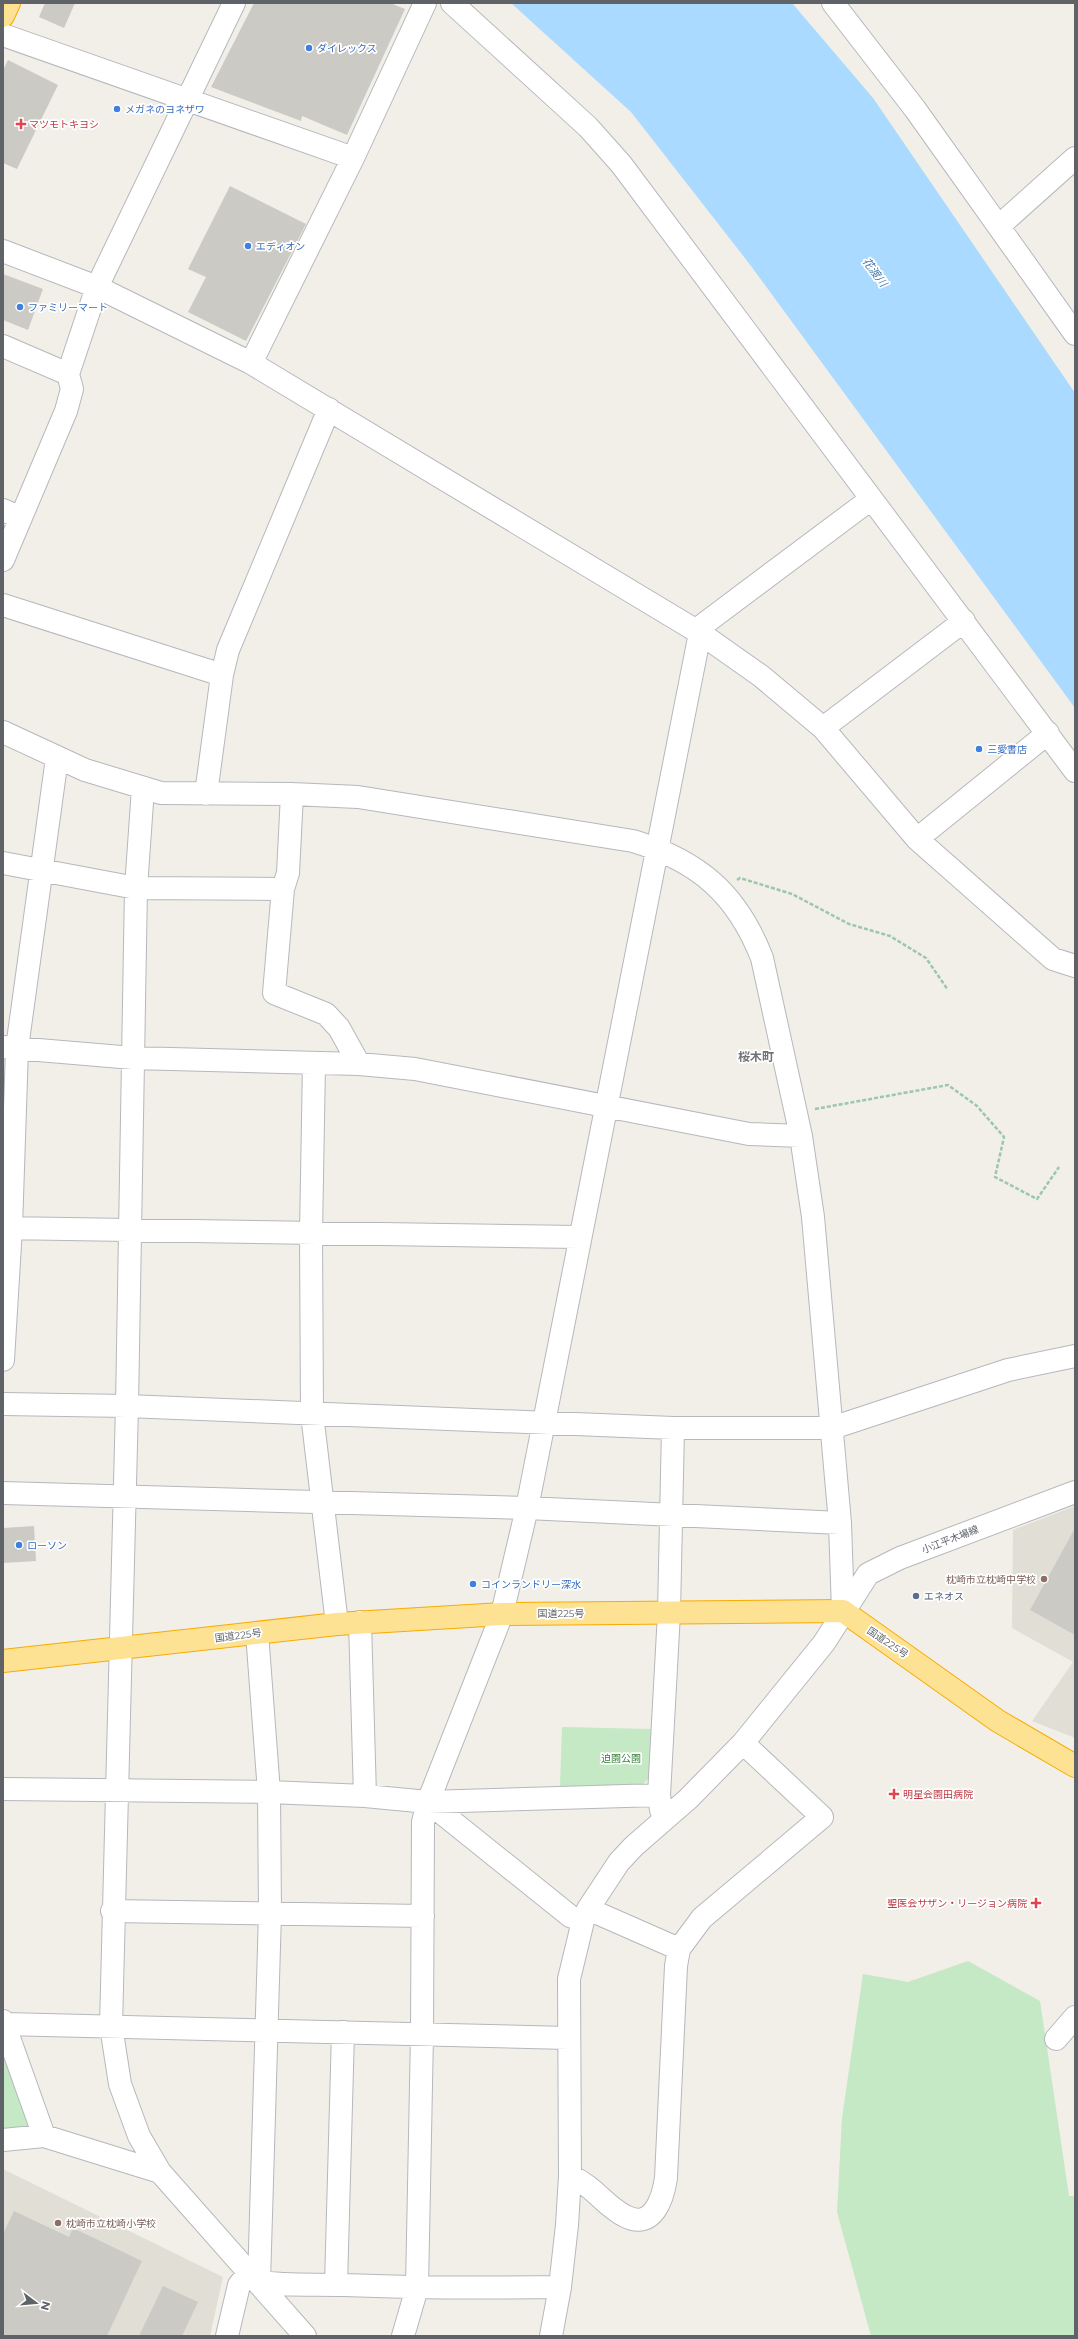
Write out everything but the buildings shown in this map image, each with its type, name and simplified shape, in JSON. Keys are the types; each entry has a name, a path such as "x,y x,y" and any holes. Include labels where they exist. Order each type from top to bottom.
{"highway":[{"path":"3,16 9,3"},
{"name":"国道225号","path":"3,1661 120,1650 360,1622 502,1614 843,1611 998,1721 1075,1766"}],"street":[{"path":"3,560 12,514 66,411 72,389 68,374 97,287 234,3"},
{"path":"251,363 353,158 425,3"},
{"path":"452,3 588,127 620,164 1075,771"},
{"path":"833,3 915,109 1075,334"},
{"path":"3,35 186,101 353,158"},
{"path":"999,226 1075,158"},
{"path":"3,251 97,287 251,363 330,409 698,632 761,676 822,728 917,839 1053,959 1075,966"},
{"path":"3,346 68,374"},
{"path":"206,794 222,675 228,650 330,409"},
{"path":"404,2336 417,2288 422,2034 422,1822 428,1802 502,1614 527,1508 579,1237 607,1106 658,849 698,632 871,499"},
{"path":"3,605 222,675"},
{"path":"822,728 964,621"},
{"path":"3,732 57,758 142,788 161,793 292,794 358,797 626,840 658,849 686,862 719,888 752,932 762,958 801,1136 813,1217 832,1428 840,1523 843,1611"},
{"path":"917,839 1048,733"},
{"path":"3,1360 10,1048 41,869 57,758"},
{"path":"142,788 136,888 127,1406 110,2026 120,2084 139,2136 160,2172 255,2277 305,2336"},
{"path":"292,794 288,873 282,889 274,993 326,1014 339,1028 359,1064"},
{"path":"3,863 136,888 282,889"},
{"path":"10,1048 133,1058 359,1064 415,1069 749,1134 801,1136"},
{"path":"314,1063 311,1234 312,1414 337,1624"},
{"path":"7,1228 130,1229 311,1234 579,1237"},
{"path":"3,1404 127,1406 542,1424 672,1428 832,1428 1008,1370 1075,1356"},
{"path":"663,1819 659,1795 669,1613 672,1514 672,1428"},
{"name":"小江平木場線","path":"551,2336 560,2287 568,2225 570,2176 568,2038 569,1979 586,1915 619,1862 663,1819 688,1799 743,1743 824,1643 868,1574 900,1558 1075,1492"},
{"path":"3,1493 124,1495 323,1503 527,1508 840,1523"},
{"path":"360,1622 365,1796"},
{"path":"255,2277 267,2030 270,1913 269,1792 257,1633"},
{"path":"570,2176 583,2182 625,2216 635,2219 644,2218 657,2210 663,2198 666,2178 676,1966 679,1949 702,1918 822,1817 743,1743"},
{"path":"3,1789 269,1792 365,1796 428,1802 659,1795"},
{"path":"428,1802 570,1916 586,1915 679,1949"},
{"path":"112,1911 423,1916"},
{"path":"1056,2039 1075,2017"},
{"path":"44,2136 4,2022 568,2038"},
{"path":"336,2285 343,2032"},
{"path":"3,2140 44,2136 160,2172"},
{"path":"227,2336 239,2285 255,2277 287,2286 336,2285 417,2288 560,2287"}],"path":[{"path":"719,888 740,878 792,894 849,924 890,936 926,958 948,990"},
{"path":"795,1113 948,1085 977,1106 1004,1137 995,1177 1037,1199 1059,1167"}],"shaded area":[{"name":"枕崎市立枕崎中学校","path":"1075,1506 1075,1738 1032,1721 1073,1662 1012,1628 1013,1530"},
{"name":"枕崎市立枕崎小学校","path":"3,2169 223,2277 210,2336 3,2336"}],"green space":[{"name":"迫園公園","path":"562,1727 651,1729 651,1776 639,1788 560,1787"},
{"path":"968,1961 1040,2001 1069,2196 1075,2196 1075,2336 871,2336 837,2212 842,2118 863,1974 908,1982"},
{"path":"3,2045 30,2120 25,2131 3,2130"}],"water":[{"name":"花渡川","path":"511,3 792,3 873,98 1075,393 1075,708 748,262 631,112"}],"place":[{"name":"ダイレックス","path":"309,48"},
{"name":"メガネのヨネザワ","path":"117,109"},
{"name":"マツモトキヨシ","path":"21,124"},
{"name":"エディオン","path":"248,246"},
{"name":"ファミリーマート","path":"20,307"},
{"name":"三愛書店","path":"979,749"},
{"name":"ローソン","path":"19,1545"},
{"name":"枕崎市立枕崎中学校","path":"1044,1579"},
{"name":"コインランドリー深水","path":"473,1584"},
{"name":"エネオス","path":"916,1596"},
{"name":"明星会園田病院","path":"894,1794"},
{"name":"聖医会サザン・リージョン病院","path":"1036,1903"},
{"name":"枕崎市立枕崎小学校","path":"58,2223"}],"district":[{"name":"桜木町","path":"756,1057"}]}
